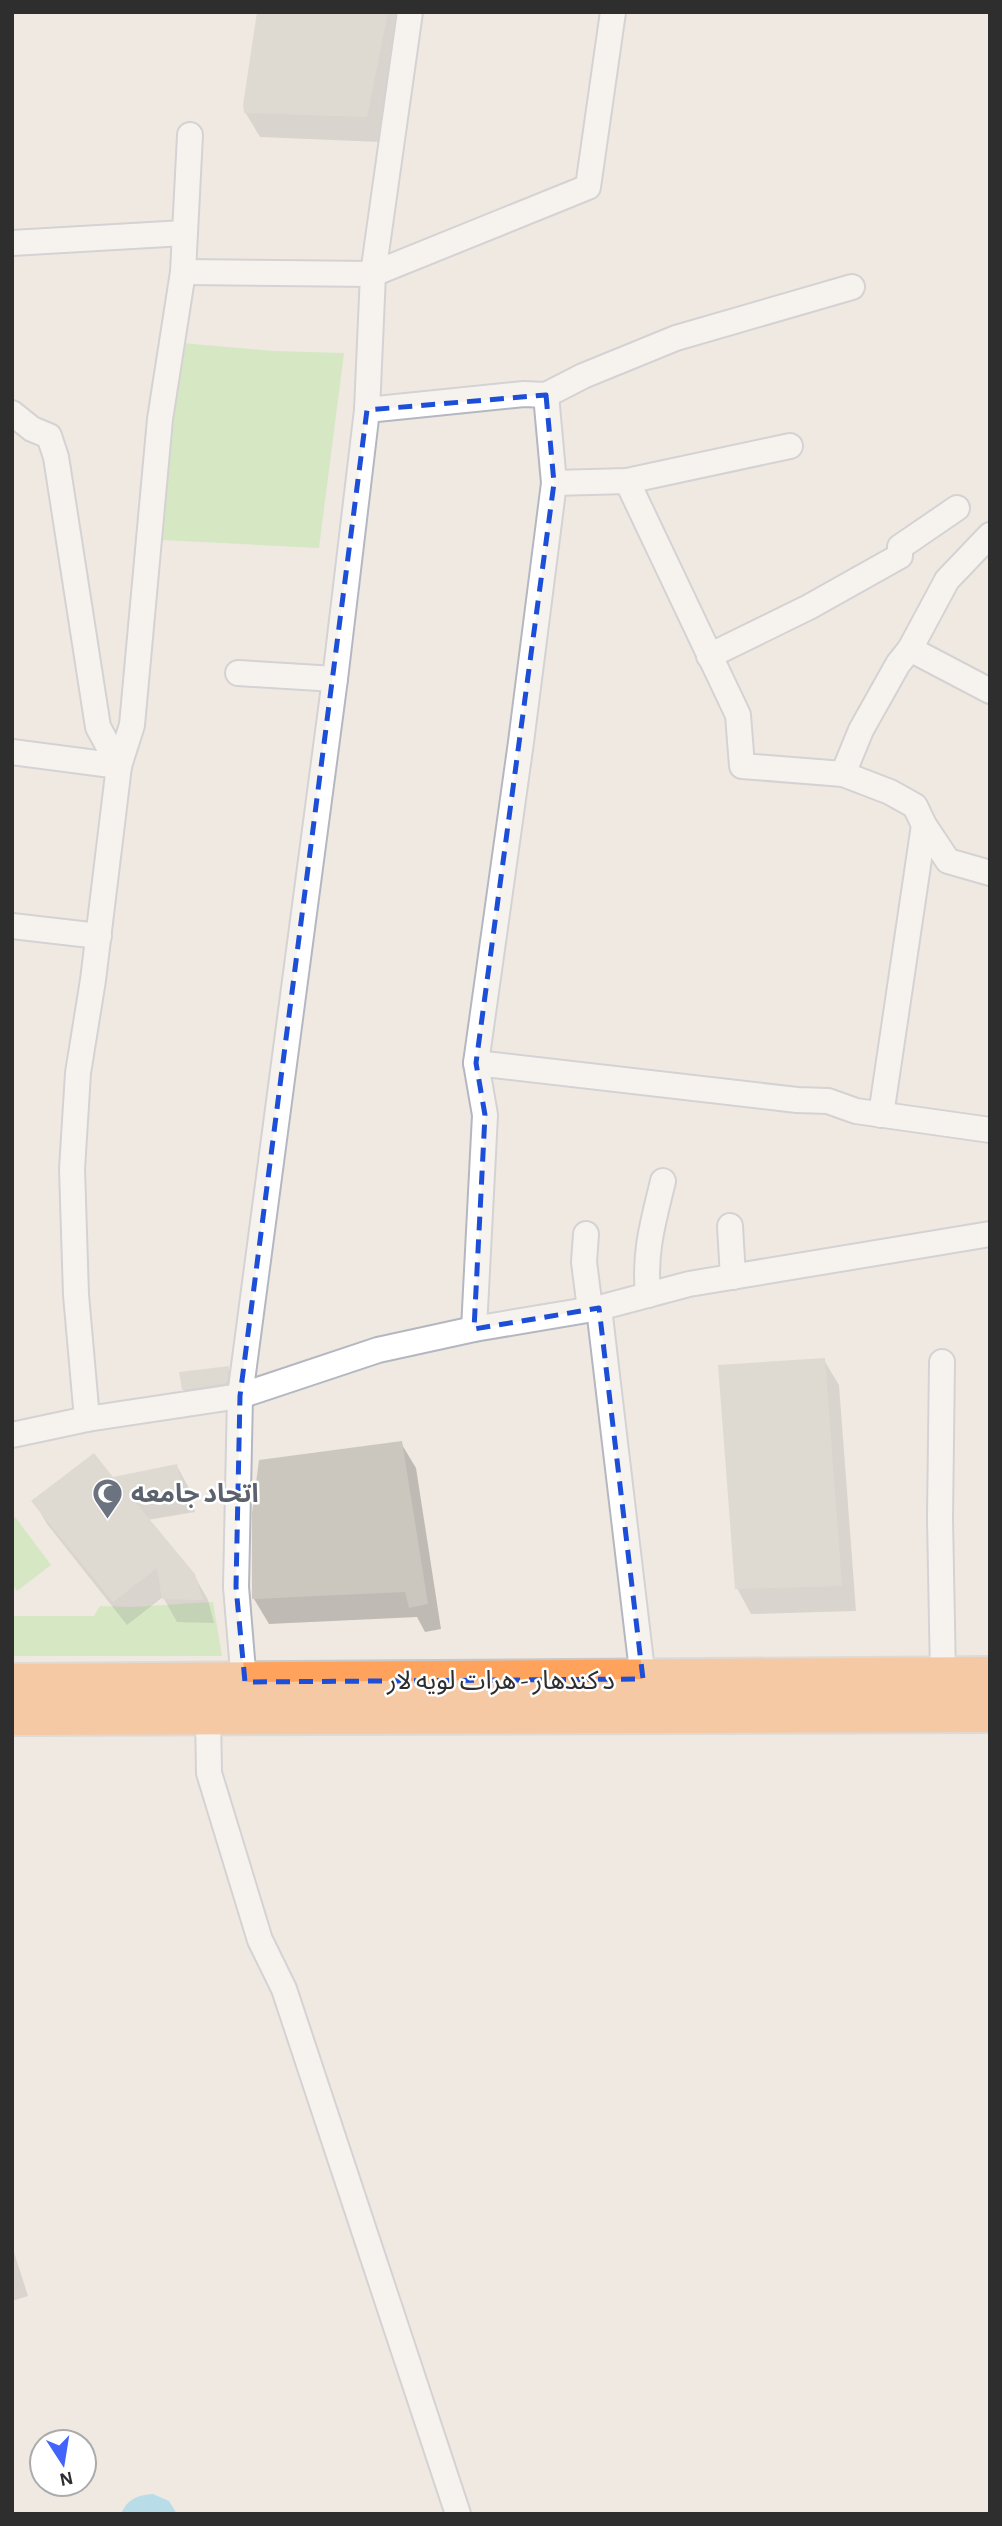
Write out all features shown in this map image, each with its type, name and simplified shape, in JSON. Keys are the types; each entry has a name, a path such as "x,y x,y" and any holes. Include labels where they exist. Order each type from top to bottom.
{"highway":[{"name":"د کندهار - هرات لويه لار","path":"12,1716 208,1717 246,1699 643,1679 990,1676"},
{"name":"د کندهار - هرات لويه لار","path":"12,1683 246,1699 990,1713"}],"street":[{"path":"246,1699 236,1587 240,1396 335,679 367,410 373,274 410,12"},
{"path":"183,272 373,274 588,187 613,12"},
{"path":"87,1419 76,1295 72,1170 78,1073 99,936 119,766 132,725 160,419 183,272 190,135"},
{"path":"12,243 184,233"},
{"path":"367,410 524,394 546,395 583,376 676,338 852,287"},
{"path":"474,1329 485,1115 476,1063 522,742 554,483 546,395"},
{"path":"12,413 22,431 49,436 56,457 98,727 119,766"},
{"path":"554,483 628,481 790,446"},
{"path":"628,481 738,715 742,766 843,774 890,792 915,806 948,861 990,873"},
{"path":"709,656 809,607 900,556 900,547 957,508"},
{"path":"843,774 861,730 898,664 910,649 947,580 990,535"},
{"path":"910,649 990,691"},
{"path":"238,673 335,679"},
{"path":"12,752 119,766"},
{"path":"881,1115 924,825"},
{"path":"12,926 99,936"},
{"path":"476,1063 797,1100 828,1101 856,1111 990,1130"},
{"path":"648,1295 647,1250 663,1181"},
{"path":"730,1226 733,1277"},
{"path":"586,1234 584,1262 595,1308 643,1679"},
{"path":"12,1435 87,1419 240,1396 378,1350 474,1329 595,1308 689,1284 990,1234"},
{"path":"942,1362 940,1518 943,1676"},
{"path":"208,1717 209,1773 260,1940 284,1989 458,2514"}],"highlighted area":[{"path":"546,395 554,483 476,1063 485,1115 474,1329 599,1308 643,1679 245,1682 236,1587 240,1396 367,410"}],"green space":[{"path":"182,343 274,351 344,353 319,548 161,540"},
{"path":"15,1517 51,1565 17,1591 12,1584 12,1519"},
{"path":"213,1602 222,1656 12,1656 12,1616 94,1616 100,1606 132,1607"}],"water":[{"path":"153,2494 169,2501 177,2514 121,2514 126,2505 134,2499"}],"building":[{"path":"257,12 388,12 367,117 244,113"},
{"path":"825,1358 842,1586 735,1589 718,1365"},
{"path":"229,1366 227,1383 182,1390 179,1372"},
{"path":"402,1441 428,1604 409,1608 405,1592 252,1599 252,1513 259,1460"},
{"path":"94,1453 113,1477 177,1464 183,1489 131,1497 195,1574 203,1600 162,1599 157,1568 113,1602 31,1501"}],"place":[{"name":"اتحاد جامعه","path":"108,1520"}]}
